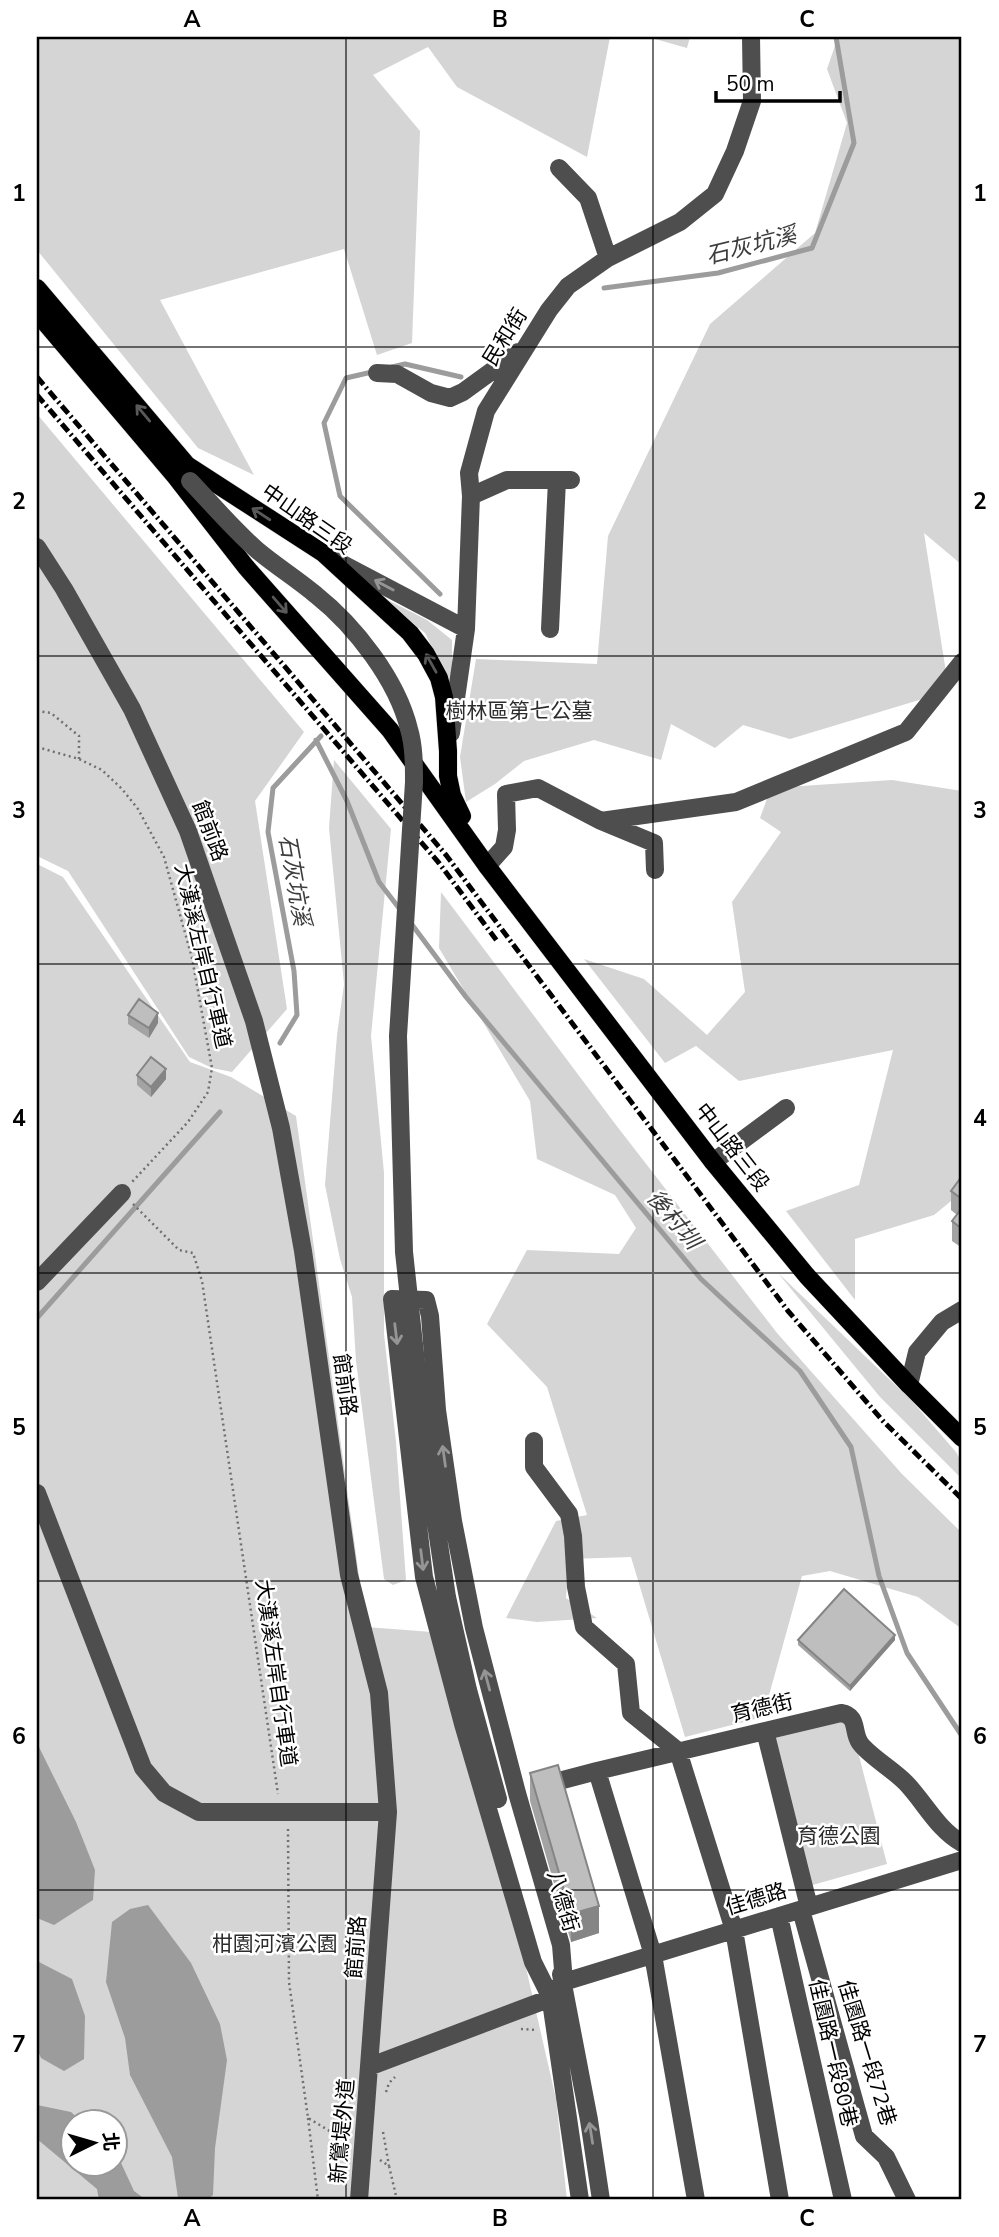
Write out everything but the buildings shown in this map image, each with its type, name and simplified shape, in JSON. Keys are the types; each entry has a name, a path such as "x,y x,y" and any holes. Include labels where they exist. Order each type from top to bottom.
{"main road":[{"name":"中山路三段","path":"37,288 184,474 246,567 390,730 487,866 713,1162 807,1276 962,1438"},
{"name":"中山路三段","path":"37,313 184,474 323,553 410,633 439,678 444,697 448,776 452,796 487,866"}],"street":[{"name":"民和街","path":"448,751 466,629 471,496 469,474 486,411 524,347 568,286 608,258 680,222 715,194 735,151 752,101 751,37"},
{"path":"559,168 588,198 608,258"},
{"path":"377,373 397,374 431,393 450,398 463,392 524,347"},
{"name":"八德街","path":"184,474 257,550 318,596 342,618 385,676 402,706 409,727 413,747 414,782 398,1036 404,1252 427,1464 447,1597 468,1690 551,1997 580,2200"},
{"path":"471,496 507,480 564,480 550,629"},
{"name":"館前路","path":"37,547 132,709 188,831 254,1021 281,1128 303,1251 349,1575 379,1693 388,1812 370,2066"},
{"path":"323,553 466,629"},
{"path":"600,821 736,802 906,732 962,662"},
{"path":"487,866 503,847 507,830 506,794 538,789 600,821 654,843 654,870"},
{"path":"713,1162 786,1108"},
{"path":"37,1282 126,1198"},
{"path":"370,2066 551,1997 564,1983 561,1945 516,1793 474,1628 453,1521 437,1410 430,1316 426,1300 392,1299 424,1577 463,1724 533,1962 551,1997"},
{"path":"909,1385 917,1352 942,1322 962,1310"},
{"path":"534,1441 534,1467 569,1514 576,1587 584,1627 626,1664 631,1713 678,1751 734,1930 780,2200"},
{"path":"37,1493 144,1768 164,1793 199,1812 388,1812"},
{"name":"八德街","path":"453,1622 564,1983 601,2200"},
{"name":"育德街","path":"516,1793 597,1770 841,1713 849,1714 852,1718 859,1742 905,1783 951,1837 962,1843"},
{"name":"佳園路一段72巷","path":"765,1731 805,1908 864,2136 886,2157 907,2200"},
{"path":"597,1770 653,1955 696,2200"},
{"name":"佳德路","path":"564,1983 962,1860"},
{"name":"佳園路一段80巷","path":"779,1916 843,2200"},
{"name":"新鶯堤外道","path":"359,2200 370,2066"},
{"path":"570,2138 573,2200"}],"path":[{"path":"37,710 51,713 79,736 79,759"},
{"name":"大漢溪左岸自行車道","path":"37,747 79,759 102,770 138,809 164,857 192,958 212,1068 208,1092 188,1122 126,1198 179,1250 193,1253 202,1281 278,1798 288,1813 289,1982 318,2200"},
{"path":"517,2029 537,2030"},
{"path":"382,2101 389,2083 396,2076"},
{"path":"308,2118 338,2136"},
{"path":"381,2122 397,2200"},
{"path":"371,2154 389,2166"}],"green space":[{"path":"37,37 610,37 587,157 457,87 428,47 373,75 420,131 412,343 377,355 344,249 160,300 254,475 198,448 37,250"},
{"path":"648,37 690,37 687,48"},
{"name":"樹林區第七公墓","path":"838,37 962,37 962,565 924,533 949,691 790,739 743,725 715,748 671,724 661,760 594,740 524,761 466,802 460,757 476,659 597,664 608,536 710,324 815,233 847,123 827,69"},
{"path":"37,414 304,732 255,801 287,1009 232,1072 212,1068 189,1057 68,871 37,856"},
{"path":"380,596 427,620 452,640 452,683 450,684 425,633"},
{"path":"334,760 391,829 371,1036 384,1173 384,1334 396,1442 406,1580 393,1585 384,1579 356,1361 352,1297 340,1259 325,1185 337,1035 344,984 329,828"},
{"path":"892,780 962,791 962,1192 934,1215 855,1239 855,1300 786,1211 859,1185 893,1050 739,1081 696,1046 665,1063 584,959 644,979 707,1035 745,992 732,902 781,832 760,818 771,788"},
{"name":"柑園河濱公園","path":"37,864 63,877 190,1062 231,1077 296,1116 366,1627 432,1632 513,1911 556,2099 567,2200 37,2200"},
{"path":"441,892 777,1333 902,1474 962,1533 962,1629 918,1597 830,1571 802,1576 763,1717 685,1737 631,1557 569,1559 566,1598 597,1618 537,1622 506,1618 556,1521 587,1515 547,1387 487,1324 527,1250 619,1254 636,1228 615,1195 537,1159 530,1101 439,948"},
{"path":"778,1273 911,1400 956,1452 962,1463 962,1479 880,1397"},
{"name":"育德公園","path":"841,1718 851,1725 887,1864 809,1886 774,1735"}],"shaded area":[{"path":"37,1743 76,1822 95,1870 93,1900 54,1925 37,1918"},
{"path":"148,1905 191,1963 220,2024 227,2060 215,2148 213,2195 207,2200 178,2198 172,2157 130,2075 125,2038 106,1982 112,1922 130,1909"},
{"path":"37,1961 72,1979 85,2016 84,2059 64,2071 41,2058 37,2049"},
{"path":"37,2105 60,2110 60,2158 37,2139"},
{"path":"84,2178 128,2178 134,2191 146,2200 99,2200 97,2189"}],"waterway":[{"name":"石灰坑溪","path":"604,288 718,273 812,248 854,143 836,37"},
{"name":"石灰坑溪","path":"392,367 405,364 461,377"},
{"name":"石灰坑溪","path":"372,372 346,378 324,423 340,496 440,594"},
{"name":"石灰坑溪","path":"280,1043 297,1015 294,971 268,832 273,788 321,736"},
{"name":"後村圳","path":"316,740 347,801 379,882 402,912"},
{"name":"後村圳","path":"410,922 466,997 701,1279 800,1371 851,1447 879,1576 907,1653 962,1736"},
{"name":"石灰坑溪","path":"37,1318 220,1112"}],"railway":[{"path":"37,377 446,855 788,1311 883,1421 962,1499"},
{"path":"37,395 439,863 497,941"}]}
